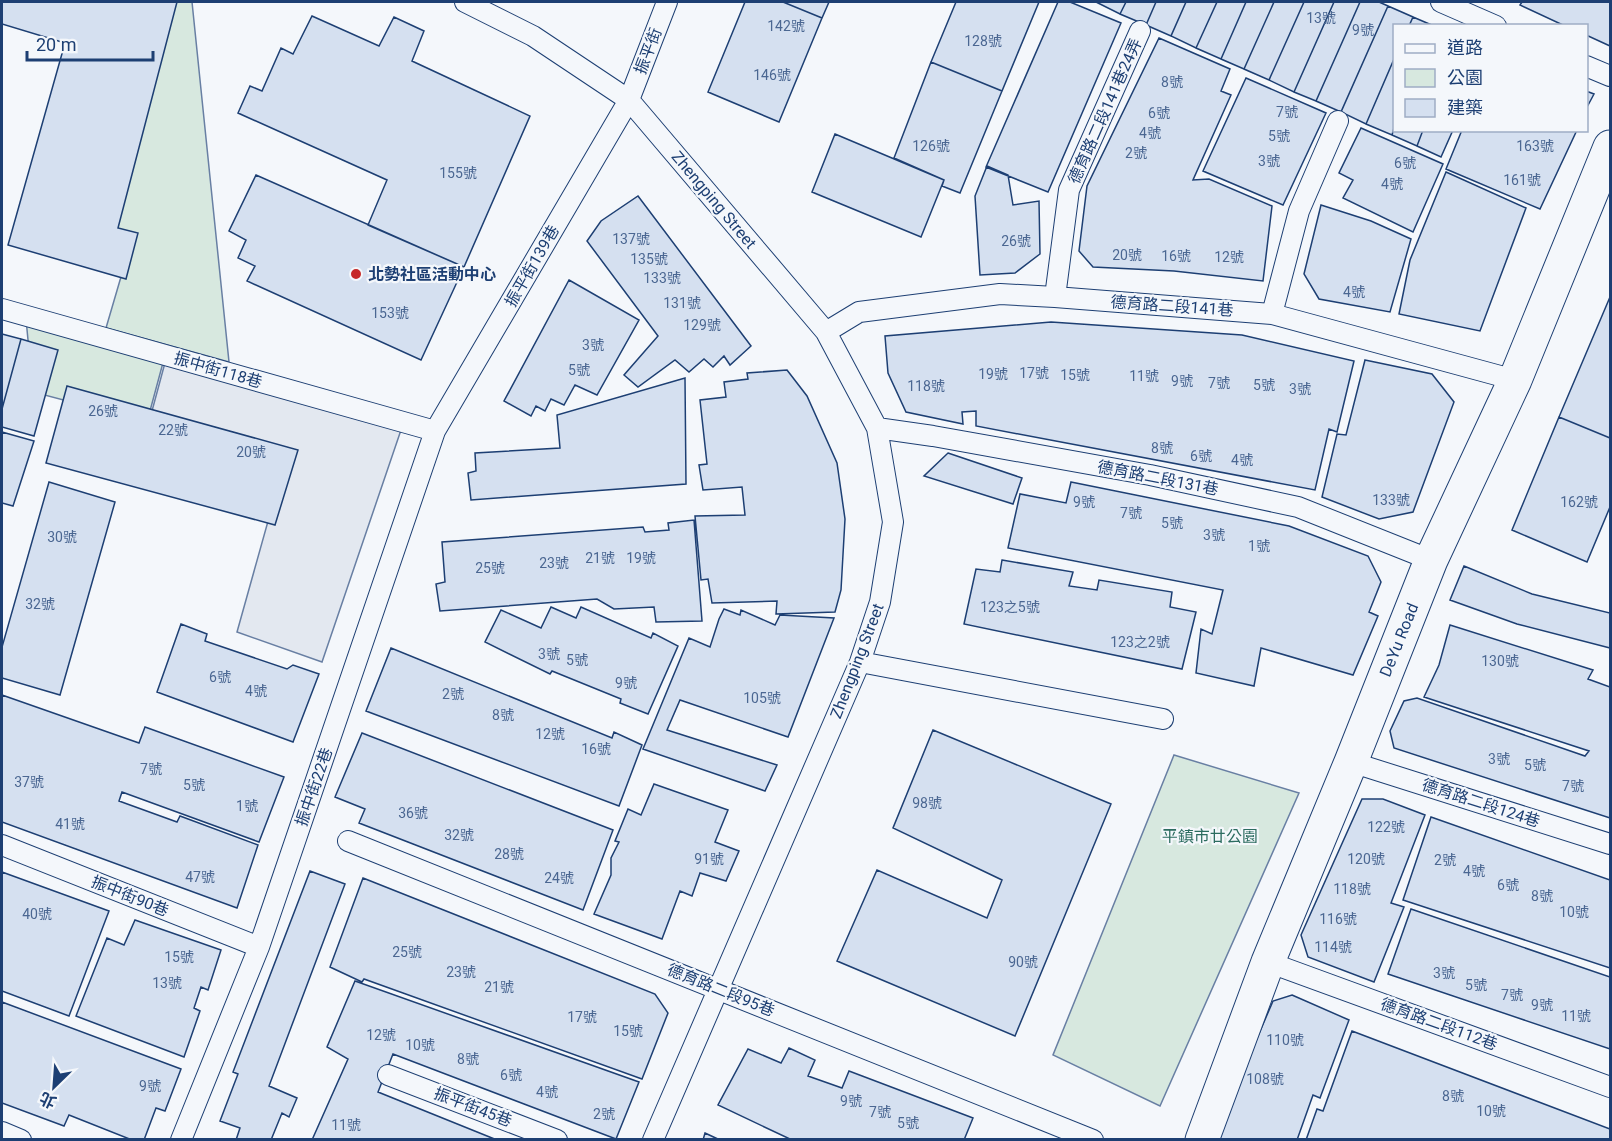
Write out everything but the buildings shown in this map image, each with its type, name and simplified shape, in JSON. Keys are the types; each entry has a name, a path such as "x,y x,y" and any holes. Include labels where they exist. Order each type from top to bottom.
{"street":[{"name":"DeYu Road","path":"1203,1140 1268,962 1431,560 1515,380 1611,147"}],"lane":[{"name":"Zhengping Street","path":"465,2 533,36 629,100 826,332 877,428 893,522 880,602 860,662 653,1140"},
{"name":"振平街","path":"629,100 667,2"},
{"path":"1441,2 1491,24"},
{"name":"德育路二段141巷24弄","path":"1055,297 1070,190 1140,31"},
{"path":"1588,66 1611,76"},
{"name":"振平街139巷","path":"435,431 629,100"},
{"path":"1272,314 1299,211 1338,122"},
{"name":"德育路二段141巷","path":"826,332 859,312 1000,294 1055,297 1272,314 1515,380"},
{"name":"振中街118巷","path":"2,309 435,431"},
{"name":"德育路二段131巷","path":"877,428 933,435 1150,475 1298,507 1431,560"},
{"name":"振中街22巷","path":"181,1140 259,947 435,431"},
{"path":"860,662 1162,719"},
{"name":"德育路二段124巷","path":"1351,762 1611,844"},
{"name":"德育路二段95巷","path":"348,842 1093,1140"},
{"name":"振中街90巷","path":"2,845 259,947"},
{"name":"德育路二段112巷","path":"1268,962 1611,1087"},
{"name":"振平街45巷","path":"388,1075 557,1140"},
{"path":"2,1132 21,1140"}],"green space":[{"path":"166,2 192,2 229,362 106,328 123,270 94,262"},
{"path":"26,319 164,359 147,422 33,392"},
{"name":"平鎮市廿公園","path":"1174,755 1299,793 1160,1106 1053,1055"}],"shaded area":[{"path":"166,359 401,430 322,662 237,632 286,457 149,422"}],"place":[{"name":"北勢社區活動中心","path":"356,274"}]}
